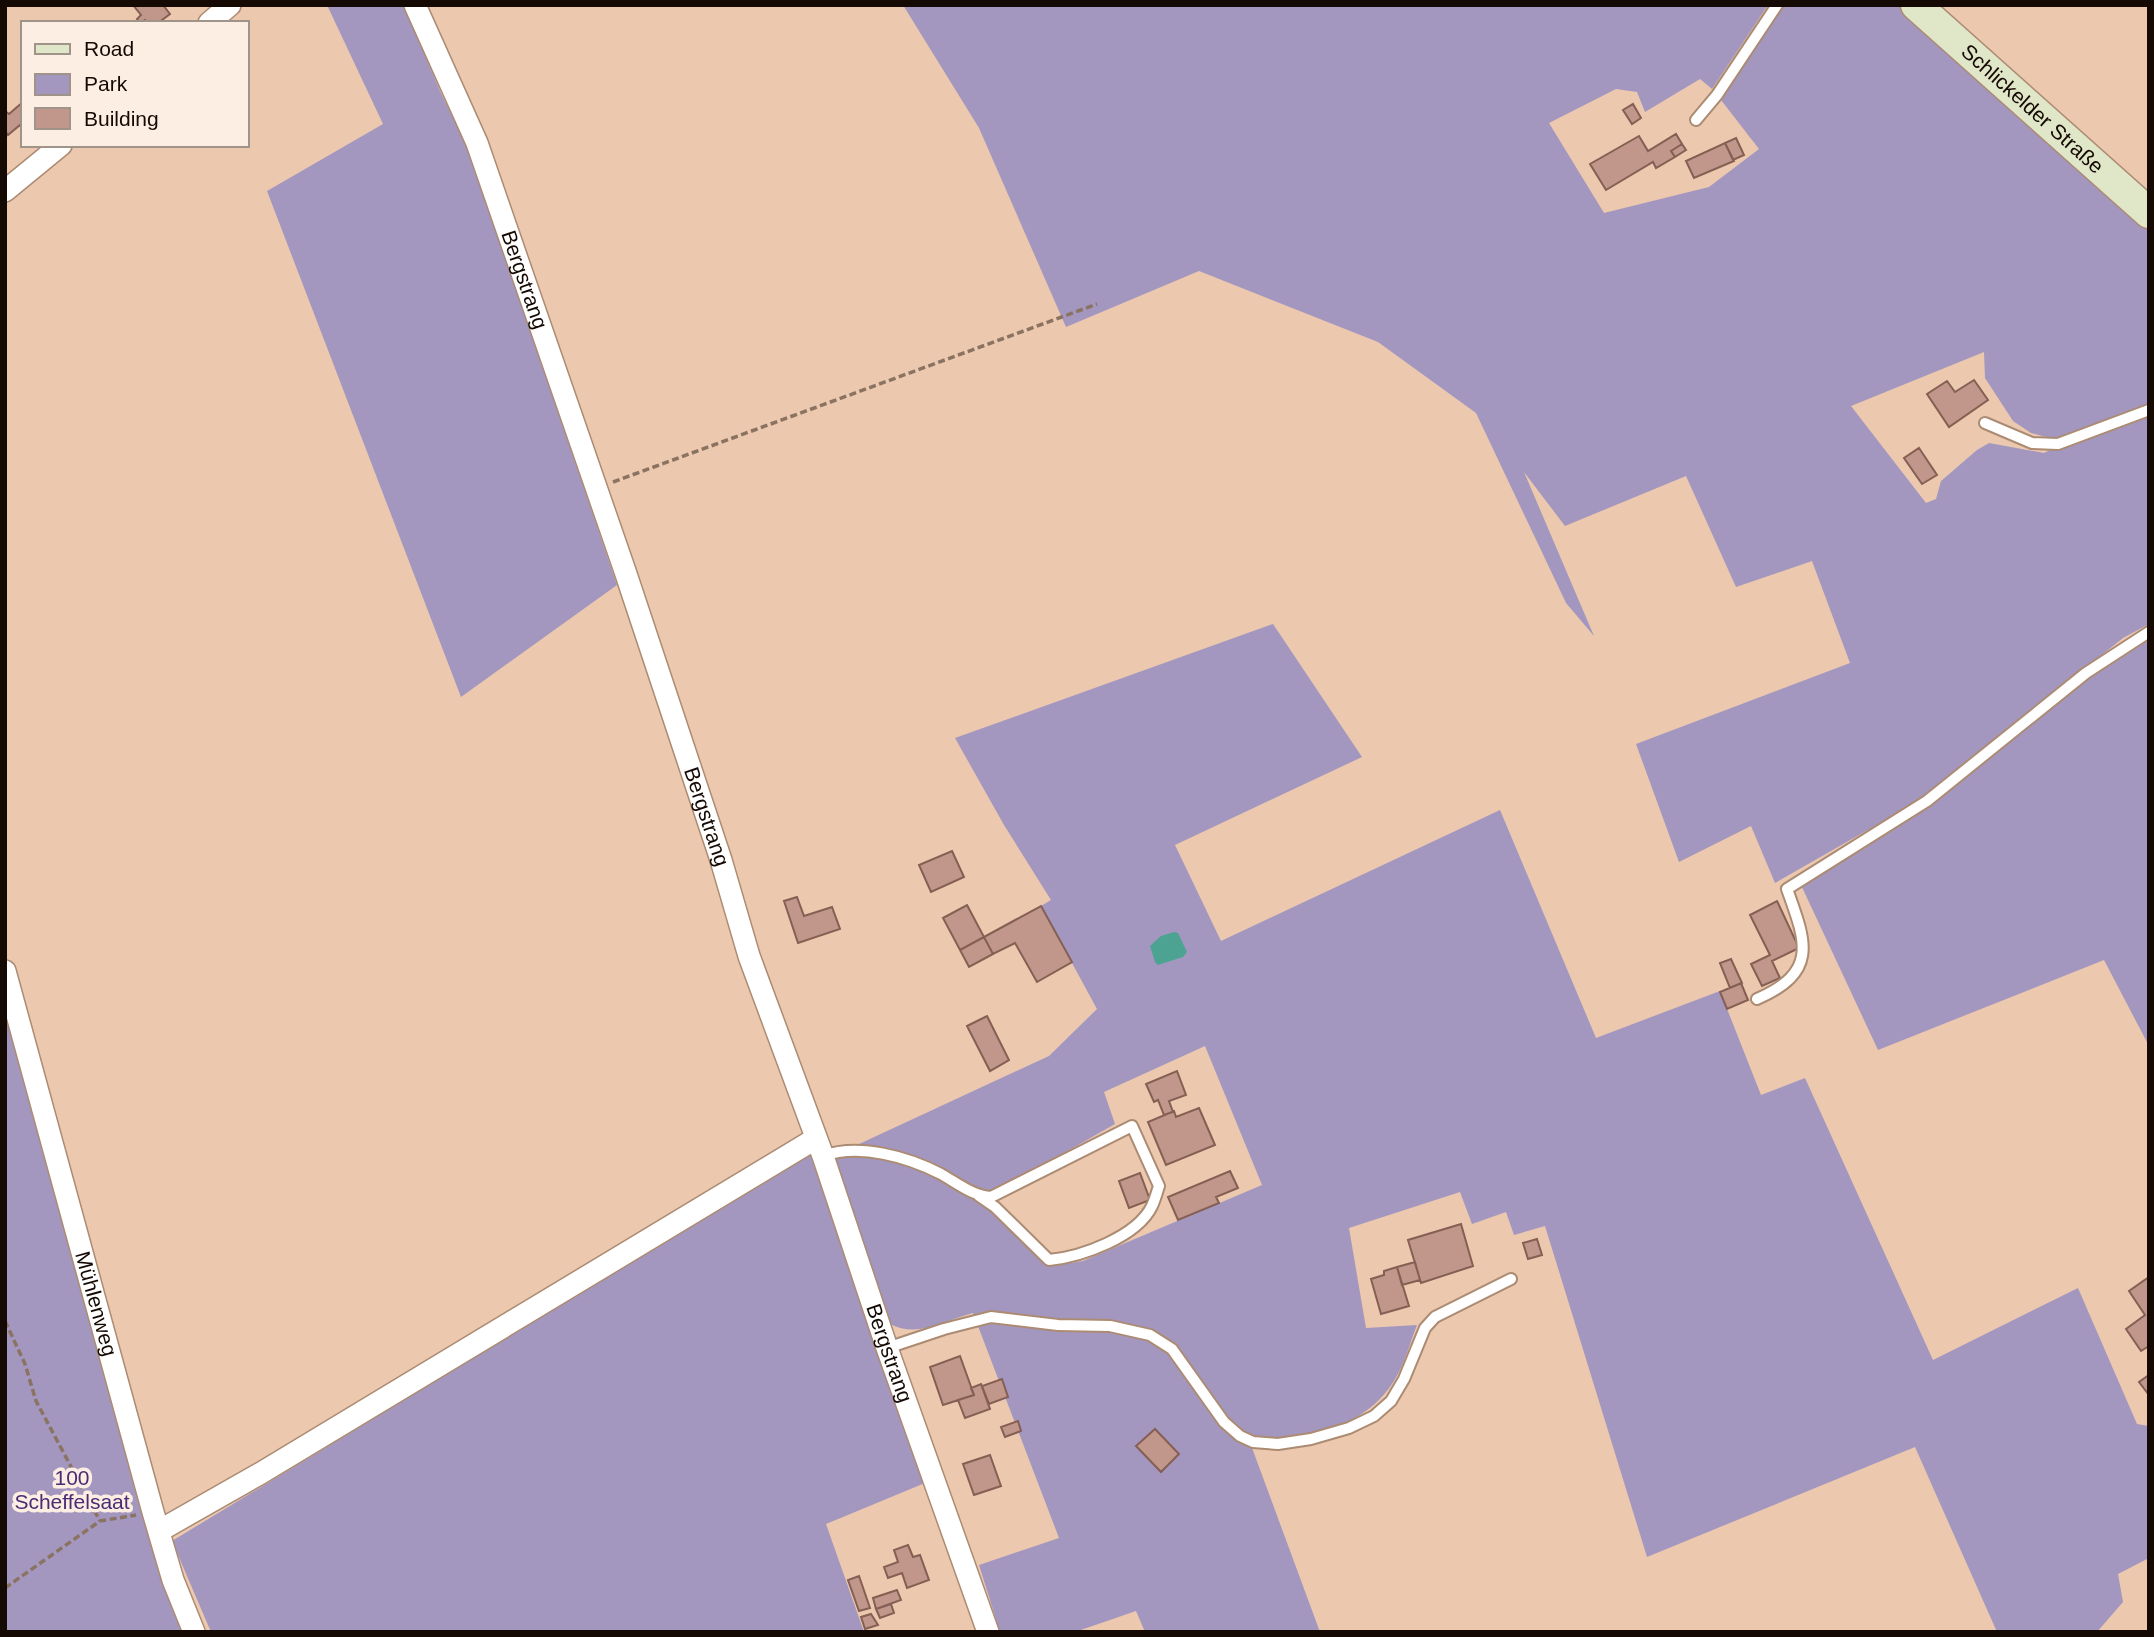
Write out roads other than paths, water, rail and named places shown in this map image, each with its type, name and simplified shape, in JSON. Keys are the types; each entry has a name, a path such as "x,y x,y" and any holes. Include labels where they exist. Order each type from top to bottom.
{"main road":[{"name":"Schlickelder Straße","path":"1916,5 2149,213"}],"street":[{"path":"211,21 230,5"},
{"name":"Bergstrang","path":"415,5 477,143 625,572 721,860 749,957 819,1148 988,1632"},
{"path":"5,191 59,147"},
{"name":"Mühlenweg","path":"5,971 156,1521 173,1580 194,1632"},
{"path":"156,1521 239,1486 819,1148"}],"lane":[{"path":"1696,120 1717,94 1777,5"},
{"path":"1985,423 2032,443 2046,445 2058,444 2149,410"},
{"path":"1757,999 1780,989 1792,978 1801,963 1801,926 1787,889 1927,801 2086,673 2149,632"},
{"path":"819,1148 832,1153 860,1151 898,1158 930,1168 995,1208 1049,1261 1082,1254 1114,1240 1135,1226 1152,1208 1159,1186 1132,1126 1007,1190 991,1197 979,1196"},
{"path":"887,1348 991,1317 1058,1325 1110,1326 1150,1335 1171,1349 1224,1422 1240,1436 1254,1442 1278,1444 1349,1428 1374,1416 1391,1401 1404,1379 1425,1328 1434,1317 1511,1279"}],"water":[{"path":"1178,933 1187,952 1183,957 1158,965 1150,946 1161,936"}],"park label":[{"name":"100 Scheffelsaat","path":"72,1490"}]}
